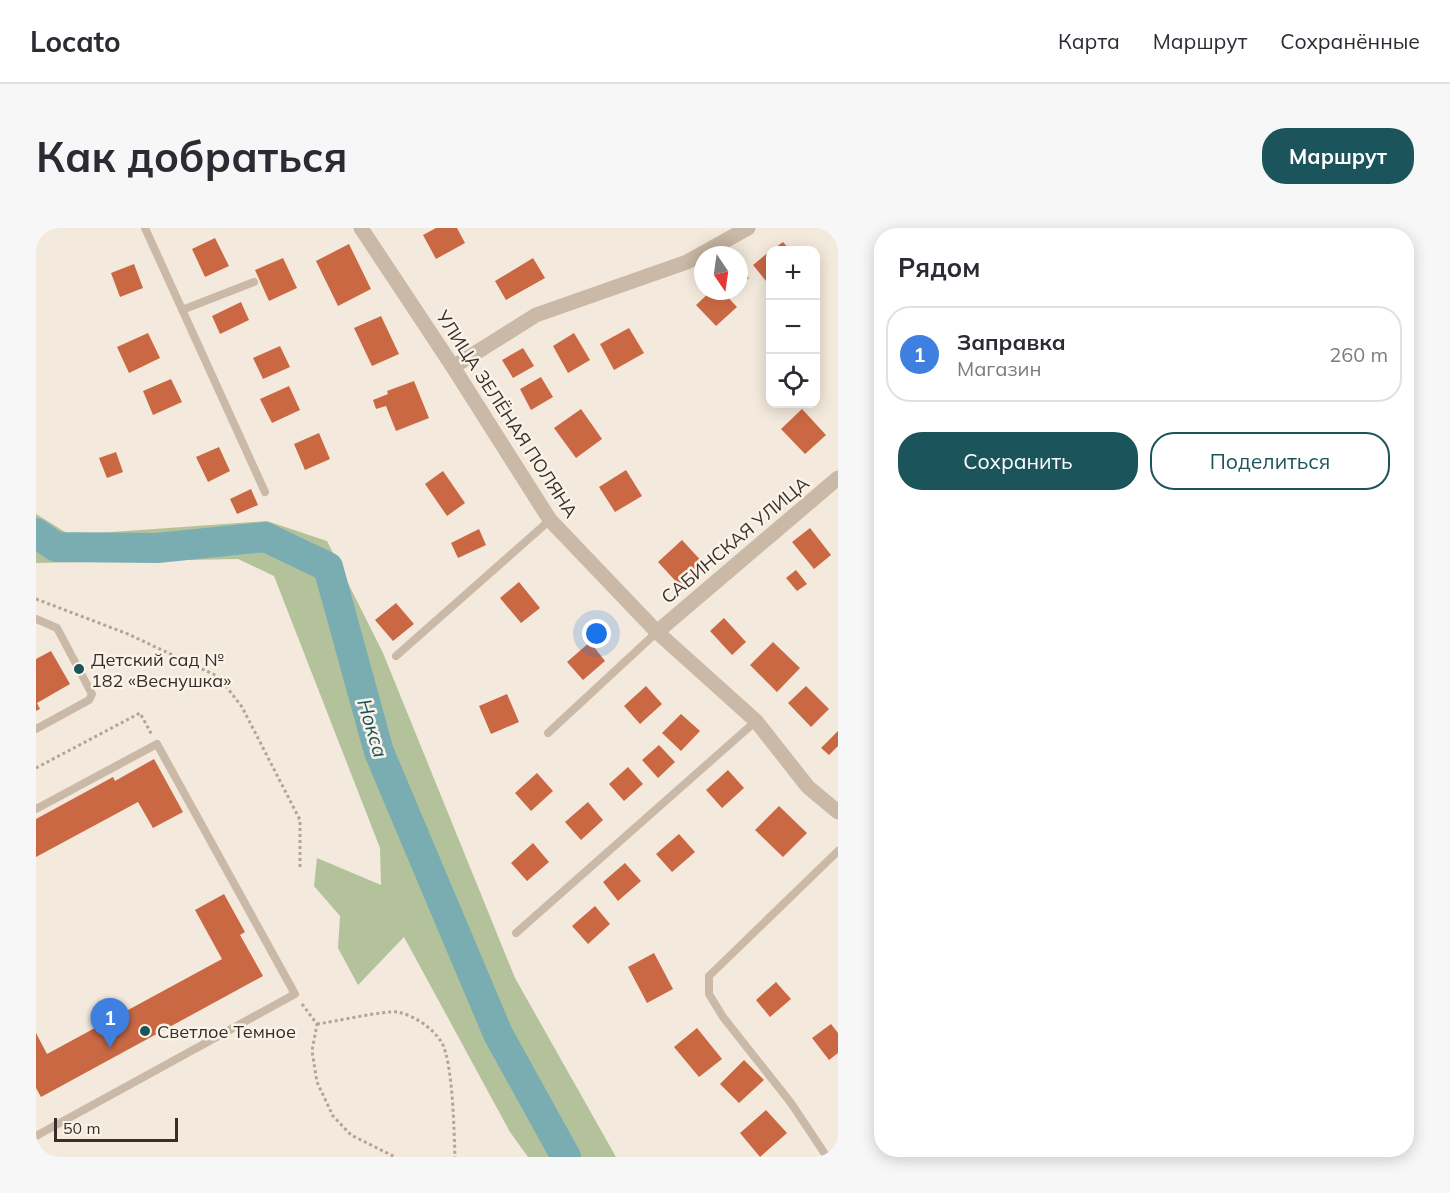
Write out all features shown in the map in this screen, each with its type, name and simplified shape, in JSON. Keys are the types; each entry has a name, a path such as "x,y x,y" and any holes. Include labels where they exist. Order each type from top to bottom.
{"street":[{"name":"УЛИЦА ЗЕЛЁНАЯ ПОЛЯНА","path":"361,228 550,520 657,632 756,721 808,787 838,812"},
{"path":"453,367 536,315 687,262 748,228"},
{"name":"САБИНСКАЯ УЛИЦА","path":"657,632 838,478"}],"lane":[{"path":"145,228 265,492"},
{"path":"182,310 254,282"},
{"path":"396,656 550,520"},
{"path":"36,619 57,628 92,694 89,700 36,729"},
{"path":"548,733 657,632"},
{"path":"516,933 756,721"},
{"path":"36,809 157,744 295,994 36,1136"},
{"path":"827,1157 791,1103 723,1017 710,994 709,975 838,851"}],"path":[{"path":"36,599 128,634 219,677 243,707 300,820 300,869"},
{"path":"36,768 140,713 157,744"},
{"path":"295,994 317,1024 312,1051 317,1082 333,1116 351,1135 394,1157"},
{"path":"317,1024 396,1012 422,1021 442,1044 448,1069 455,1157"}],"green space":[{"path":"36,514 70,535 267,521 327,541 383,653 515,978 616,1157 528,1157 510,1132 404,937 358,985 338,948 340,916 314,886 317,858 381,885 380,848 274,576 238,559 36,563"}],"building":[{"path":"436,228 457,228 465,243 436,259 423,235"},
{"path":"215,238 229,266 205,277 192,249"},
{"path":"349,244 371,289 338,306 316,261"},
{"path":"766,254 766,281 753,265"},
{"path":"283,258 297,288 269,301 255,270"},
{"path":"533,258 545,278 506,300 495,281"},
{"path":"134,264 143,288 120,297 111,273"},
{"path":"701,300 730,300 737,307 716,326 696,305"},
{"path":"241,302 249,320 220,334 212,316"},
{"path":"381,316 399,354 372,366 354,328"},
{"path":"629,328 644,353 614,370 600,344"},
{"path":"148,333 160,358 129,373 117,347"},
{"path":"574,333 590,360 568,373 553,346"},
{"path":"280,346 290,367 263,379 253,358"},
{"path":"523,348 534,366 513,378 502,360"},
{"path":"541,377 553,397 531,410 520,389"},
{"path":"171,379 182,402 153,415 143,391"},
{"path":"414,381 429,418 396,431 386,406 376,409 373,400 388,394 387,391"},
{"path":"289,386 300,410 272,423 260,399"},
{"path":"581,409 602,439 576,458 554,428"},
{"path":"802,409 826,435 805,454 781,429"},
{"path":"319,433 330,459 305,470 294,444"},
{"path":"219,447 230,471 208,482 196,457"},
{"path":"116,452 123,472 107,478 99,458"},
{"path":"626,470 642,496 615,512 599,487"},
{"path":"443,471 465,503 447,516 425,484"},
{"path":"251,489 258,505 237,514 230,499"},
{"path":"810,528 831,555 814,569 792,542"},
{"path":"479,529 486,545 458,558 451,543"},
{"path":"682,540 706,566 682,588 658,562"},
{"path":"796,570 807,584 797,591 786,578"},
{"path":"519,582 540,608 521,623 500,598"},
{"path":"396,603 414,624 393,641 375,620"},
{"path":"724,618 746,642 732,655 710,631"},
{"path":"590,642 605,661 583,680 567,662"},
{"path":"773,642 800,668 777,692 750,665"},
{"path":"51,651 70,684 37,703 40,709 36,711 36,659"},
{"path":"646,686 662,704 640,724 624,706"},
{"path":"806,686 829,709 811,727 788,703"},
{"path":"507,694 519,722 491,734 479,706"},
{"path":"681,714 700,731 681,751 662,733"},
{"path":"838,731 838,746 829,755 821,748"},
{"path":"659,745 675,762 658,778 642,760"},
{"path":"154,759 183,812 153,828 138,802 36,857 36,819 113,777 115,781"},
{"path":"628,767 643,784 624,801 609,784"},
{"path":"728,770 744,788 722,808 706,790"},
{"path":"537,773 553,791 531,811 515,793"},
{"path":"588,802 603,820 581,840 565,822"},
{"path":"779,806 807,833 783,857 755,830"},
{"path":"679,834 695,852 672,872 656,854"},
{"path":"533,843 549,862 527,881 511,863"},
{"path":"625,863 641,881 618,901 603,882"},
{"path":"224,894 245,932 240,935 263,976 41,1097 36,1088 36,1033 47,1054 222,959 195,910"},
{"path":"595,906 610,924 588,944 572,926"},
{"path":"654,953 673,989 647,1003 628,967"},
{"path":"776,982 791,999 770,1017 756,1000"},
{"path":"831,1024 838,1033 838,1053 829,1060 812,1038"},
{"path":"697,1028 722,1059 699,1077 674,1047"},
{"path":"744,1060 764,1080 739,1103 720,1084"},
{"path":"766,1110 787,1133 760,1157 740,1133"}],"waterway":[{"name":"Нокса","path":"36,533 56,547 157,548 265,537 328,567 379,752 498,1034 566,1157"}],"place":[{"name":"Детский сад № 182 «Веснушка»","path":"79,669"},
{"name":"Светлое Темное","path":"145,1031"},
{"name":"Заправка","path":"110,1048"}]}
